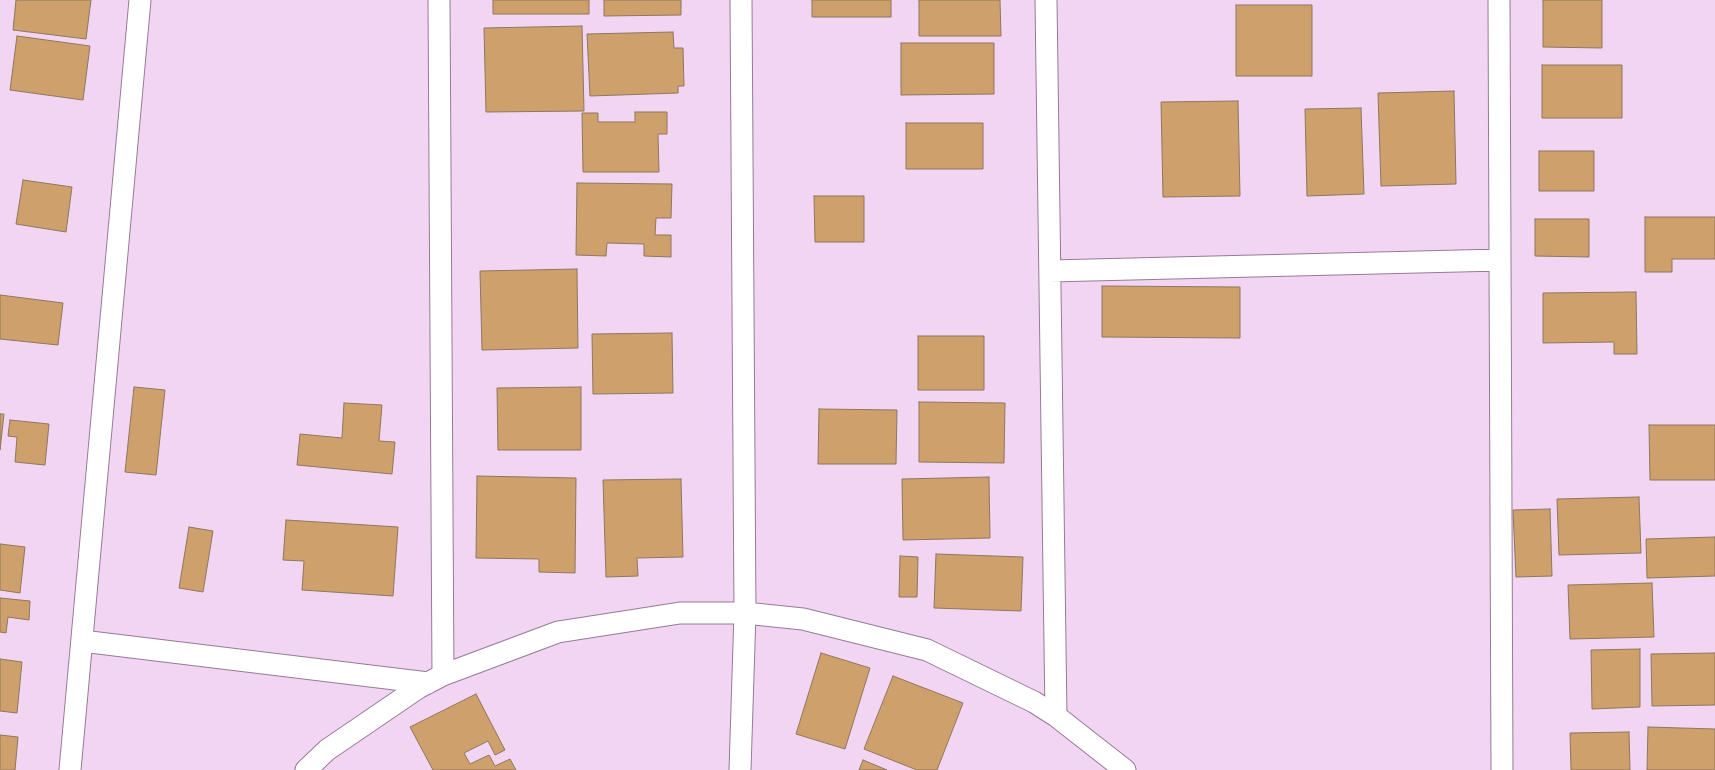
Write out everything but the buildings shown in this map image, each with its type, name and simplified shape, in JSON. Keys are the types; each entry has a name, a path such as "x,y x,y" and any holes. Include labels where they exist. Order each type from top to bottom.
{"street":[{"path":"70,770 140,0"},
{"path":"435,679 439,0"},
{"path":"740,770 746,613 741,0"},
{"path":"1046,0 1056,716"},
{"path":"1499,0 1502,770"},
{"path":"1050,271 1500,260"},
{"path":"306,770 327,750 435,679 558,632 680,613 746,613 803,619 927,650 1034,702 1056,716 1125,770"},
{"path":"82,641 435,679"}]}
